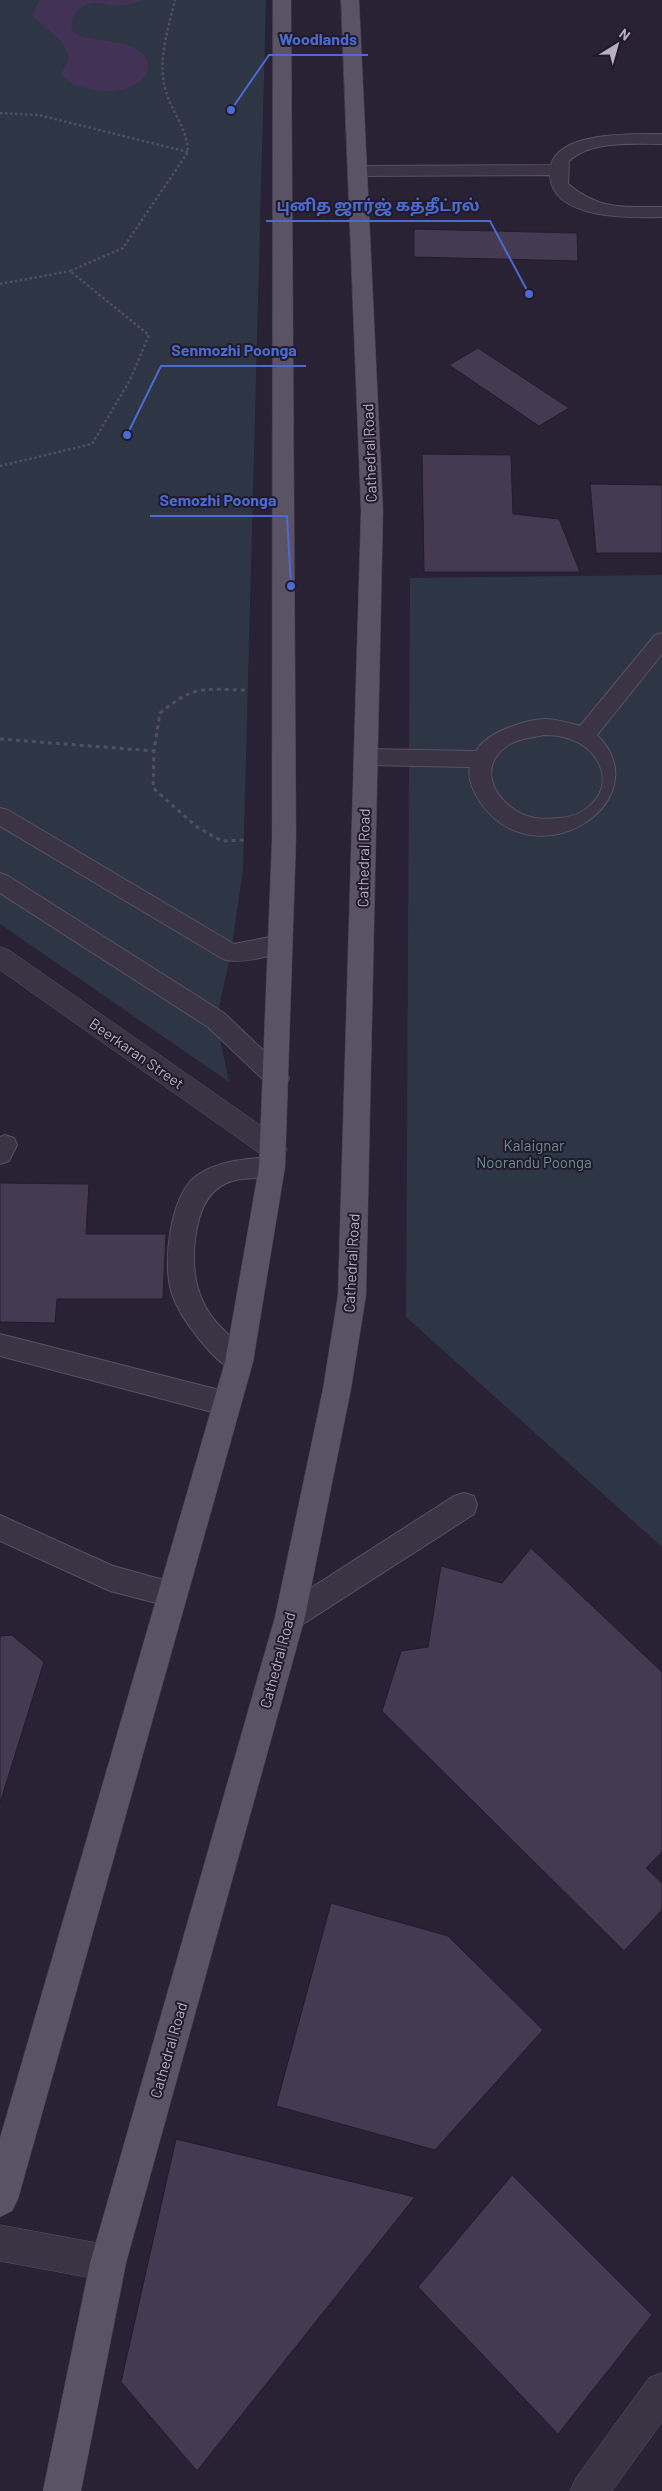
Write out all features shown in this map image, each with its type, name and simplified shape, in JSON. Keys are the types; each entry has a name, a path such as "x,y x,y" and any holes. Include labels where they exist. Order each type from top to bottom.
{"main road":[{"path":"0,2199 239,1362 273,1158 284,840 282,0"},
{"name":"Cathedral Road","path":"62,2491 108,2263 290,1617 336,1390 352,1295 372,512 350,0"}],"street":[{"name":"Beerkaran Street","path":"0,957 273,1158"},
{"path":"0,2243 108,2263"},
{"path":"589,2491 662,2391"}],"lane":[{"path":"662,139 609,140 588,145 570,152 561,159 559,170 559,186 583,205 604,212 662,212"},
{"path":"358,171 559,170"},
{"path":"584,736 662,640"},
{"path":"544,727 565,729 584,736 600,748 610,762 615,777 613,793 604,807 590,818 571,825 549,827 528,824 508,817 492,805 482,791 478,775 481,759 490,746 505,735 523,729 544,727"},
{"path":"366,757 481,759"},
{"path":"0,816 230,953 280,944"},
{"path":"0,882 216,1020 277,1078"},
{"path":"239,1362 206,1329 184,1293 180,1243 192,1198 204,1184 228,1171 273,1158"},
{"path":"0,1345 227,1404"},
{"path":"290,1617 464,1505"},
{"path":"0,1528 110,1578 172,1594"}],"path":[{"path":"0,284 70,271 123,248 188,152 188,134 167,94 162,55 174,0"},
{"path":"0,114 39,115 188,152"},
{"path":"0,466 92,444 130,380 149,335 70,271"},
{"path":"284,691 203,689 181,696 160,714 154,751 153,788 197,827 222,841 284,840"},
{"path":"0,739 154,751"}],"green space":[{"path":"0,0 266,0 243,870 231,953 216,1020 229,1082 0,924"},
{"name":"Kalaignar Noorandu Poonga","path":"662,575 662,1547 406,1317 410,578"}],"shaded area":[{"path":"143,0 119,6 100,3 87,5 74,15 72,26 73,32 82,36 125,44 134,48 148,62 146,74 138,83 113,91 98,91 70,82 61,74 69,58 62,42 32,16 39,1"}],"building":[{"path":"414,229 577,233 578,261 414,257"},
{"path":"478,348 569,408 539,426 449,365"},
{"path":"422,454 511,455 513,514 559,519 580,572 424,572"},
{"path":"590,484 662,485 662,553 596,553"},
{"path":"0,1183 89,1184 86,1234 166,1234 163,1299 57,1299 55,1323 0,1322"},
{"path":"531,1548 662,1672 662,1852 646,1868 662,1883 662,1910 624,1951 382,1711 401,1651 428,1647 441,1566 502,1583"},
{"path":"12,1635 44,1662 0,1803 0,1636"},
{"path":"331,1903 448,1936 543,2030 435,2150 276,2106"},
{"path":"176,2139 415,2197 197,2471 121,2382"},
{"path":"512,2175 652,2315 558,2434 418,2287"}],"place":[{"name":"Woodlands","path":"231,110"},
{"name":"புனித ஜார்ஜ் கத்தீட்ரல்","path":"529,294"},
{"name":"Senmozhi Poonga","path":"127,435"},
{"name":"Semozhi Poonga","path":"291,586"}]}
